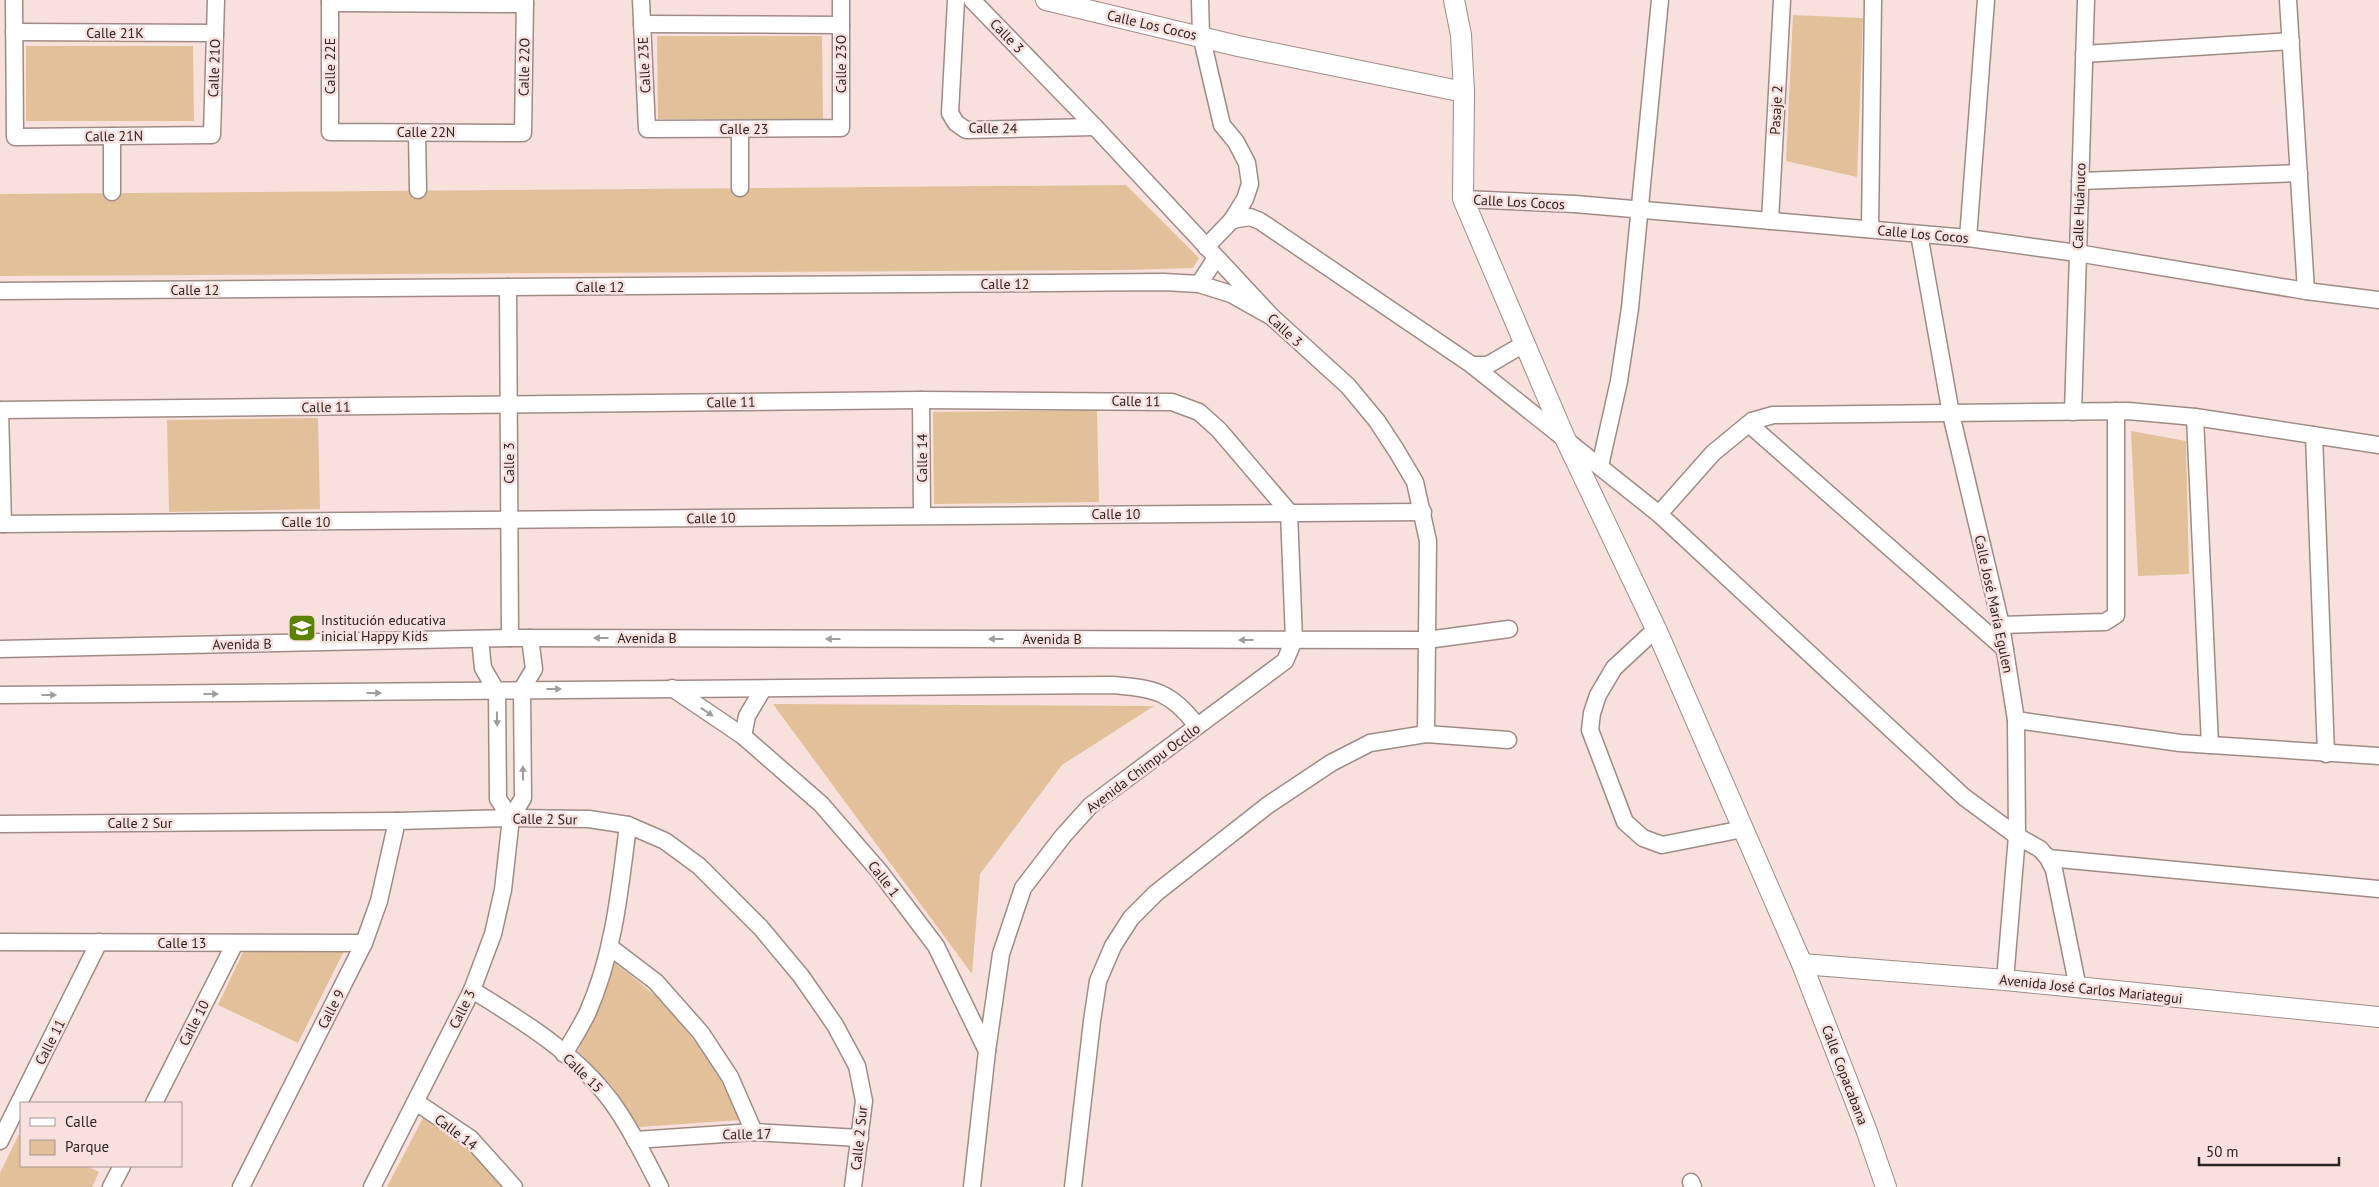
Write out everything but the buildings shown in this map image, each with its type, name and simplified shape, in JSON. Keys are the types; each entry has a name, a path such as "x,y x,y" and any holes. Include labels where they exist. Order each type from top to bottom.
{"street":[{"path":"14,0 14,32"},
{"name":"Calle 21O","path":"212,135 216,0"},
{"name":"Calle 23E","path":"641,0 647,129"},
{"name":"Calle 23O","path":"841,0 841,128"},
{"name":"Calle 24","path":"956,0 950,113 956,123 966,130 1095,127"},
{"name":"Calle 3","path":"972,0 1095,127 1272,318 1348,386 1377,421 1415,482 1428,541 1426,734"},
{"path":"1199,284 1211,252 1245,199 1250,184 1247,164 1236,142 1222,125 1201,36 1200,0"},
{"path":"1454,0 1461,35 1464,92 1463,199"},
{"path":"1600,466 1623,354 1630,308 1660,0"},
{"name":"Pasaje 2","path":"1770,221 1782,0"},
{"path":"1870,229 1873,0"},
{"path":"1968,238 1986,0"},
{"name":"Calle Huánuco","path":"2073,412 2086,0"},
{"path":"2288,0 2306,291"},
{"name":"Calle Los Cocos","path":"1051,1 1238,46 1464,92"},
{"path":"330,2 525,2"},
{"name":"Calle 22E","path":"330,2 330,132"},
{"name":"Calle 22O","path":"523,133 525,2"},
{"path":"642,24 841,24"},
{"name":"Calle 21K","path":"14,32 215,33"},
{"name":"Calle 21N","path":"14,32 15,137 212,135"},
{"path":"2084,54 2290,41"},
{"path":"740,128 740,188"},
{"name":"Calle 23","path":"647,129 841,128"},
{"name":"Calle 22N","path":"330,132 523,133"},
{"path":"418,132 418,190"},
{"path":"112,136 112,192"},
{"path":"2080,181 2299,173"},
{"name":"Calle Los Cocos","path":"1463,199 1640,210 1968,238 2077,253 2306,291 2379,300"},
{"name":"Calle Copacabana","path":"1463,199 1564,436 1656,629 1802,964 1866,1129 1886,1187"},
{"path":"1232,220 1250,217 1260,221 1472,365 1564,436 1659,514 1964,797 2017,836 2040,849 2048,858 2054,870 2078,988"},
{"name":"Calle José María Egulen","path":"1919,234 1951,414 2001,625 2016,720 2017,836 2005,980"},
{"name":"Calle 12","path":"0,291 1164,282 1199,284 1231,294 1272,318"},
{"name":"Calle 3","path":"508,287 510,638"},
{"path":"1472,365 1488,365 1524,344"},
{"name":"Calle 11","path":"0,410 922,400 1172,402 1199,412 1219,430 1288,512"},
{"name":"Calle 14","path":"922,400 922,515"},
{"path":"0,410 2,524"},
{"path":"1659,514 1713,453 1749,424 1773,415 2116,411 2195,417 2379,445"},
{"path":"2001,625 2105,622 2116,615 2116,411"},
{"path":"2195,417 2210,746"},
{"path":"1749,424 2005,649"},
{"path":"2314,435 2326,754"},
{"path":"1288,512 1294,640 1427,640 1509,629"},
{"name":"Calle 10","path":"2,524 1423,512"},
{"path":"1656,629 1614,668 1598,695 1592,713 1590,730 1625,822 1643,838 1662,845 1743,828"},
{"name":"Avenida B","path":"0,650 510,638 1294,640"},
{"name":"Calle 3","path":"372,1187 472,990 493,934 503,890 511,818 523,798 522,689 534,669 530,638"},
{"path":"480,639 483,668 497,692 498,799 511,818"},
{"name":"Avenida Chimpu Occllo","path":"972,1187 987,1051 1001,954 1023,888 1063,836 1090,806 1286,661 1294,640"},
{"path":"0,695 1113,685 1140,687 1162,694 1182,706 1198,726"},
{"name":"Calle 1","path":"672,688 743,736 821,804 880,872 936,946 987,1051"},
{"path":"743,736 747,716 764,689"},
{"path":"2016,720 2210,746 2379,756"},
{"path":"1073,1187 1098,981 1113,946 1131,918 1164,887 1268,805 1331,762 1370,743 1426,734 1508,740"},
{"name":"Calle 2 Sur","path":"0,824 397,821 511,818 589,820 628,825 665,841 699,866 761,928 801,976 835,1025 857,1066 864,1101 853,1187"},
{"name":"Calle 9","path":"241,1187 364,943 379,901 397,821"},
{"path":"564,1054 587,1014 610,948 618,904 628,825"},
{"path":"2048,858 2379,889"},
{"name":"Calle 13","path":"0,942 364,943"},
{"name":"Calle 11","path":"0,1141 99,942"},
{"name":"Calle 10","path":"155,1102 235,943"},
{"path":"610,948 656,982 701,1033 730,1077 754,1132"},
{"name":"Avenida José Carlos Mariategui","path":"1802,964 2005,980 2379,1017"},
{"name":"Calle 15","path":"472,990 526,1023 589,1075 611,1102 635,1140 660,1187"},
{"name":"Calle 14","path":"416,1102 471,1139 514,1187"},
{"name":"Calle 17","path":"635,1140 754,1132 860,1138"},
{"path":"111,1187 121,1167"}],"green space":[{"path":"1793,15 1863,18 1857,177 1786,161"},
{"path":"657,36 822,36 823,119 658,119"},
{"path":"26,46 193,46 194,121 26,121"},
{"path":"1126,185 1199,258 1193,268 1124,270 0,276 0,194"},
{"path":"1097,410 1099,502 934,504 933,412"},
{"path":"318,418 320,509 169,512 167,420"},
{"path":"2131,431 2186,441 2189,574 2138,576"},
{"path":"773,704 1154,706 1062,765 980,874 972,974"},
{"path":"345,949 298,1043 218,1005 244,950"},
{"path":"615,963 661,1000 712,1062 740,1120 639,1127 613,1087 578,1051"},
{"path":"423,1118 481,1159 501,1187 387,1187"},
{"path":"19,1134 20,1167 88,1167 99,1172 92,1187 0,1187 0,1173"}],"place":[{"name":"Institución educativa inicial Happy Kids","path":"302,628"}]}
